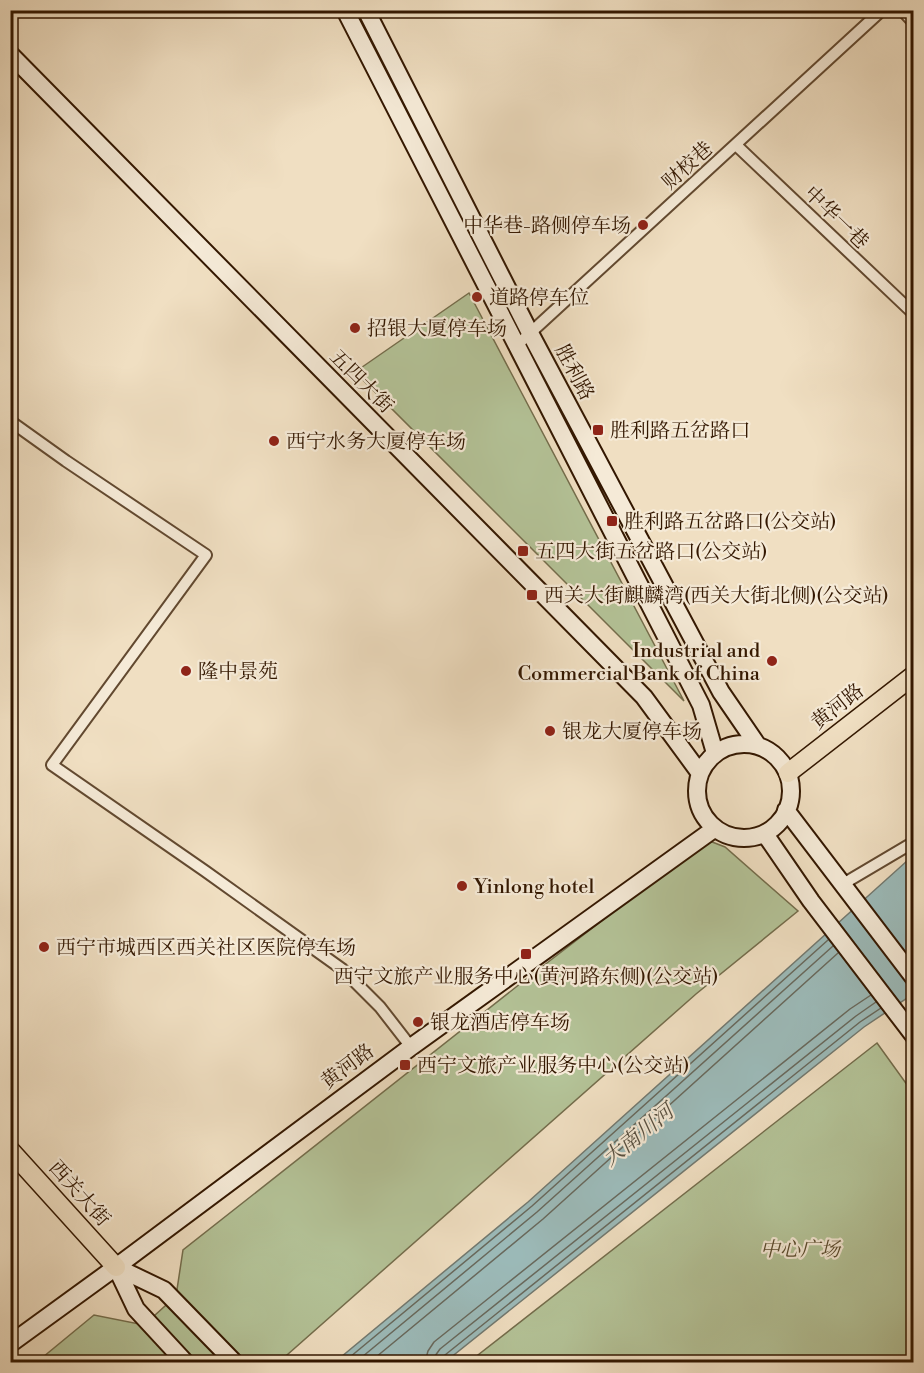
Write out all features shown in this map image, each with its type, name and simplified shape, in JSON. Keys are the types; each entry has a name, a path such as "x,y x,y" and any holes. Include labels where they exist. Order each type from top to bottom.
{"main road":[{"name":"胜利路","path":"345,10 701,705 715,753"},
{"name":"胜利路","path":"366,10 530,333 721,692 759,746"},
{"name":"五四大街","path":"10,54 644,697 699,772"},
{"name":"黄河路","path":"788,773 914,675"},
{"path":"734,744 759,746 773,754 788,773 791,793 790,803 778,825 765,834 751,839 734,838 714,829 699,811 696,795 699,772 715,753 734,744"},
{"path":"786,810 914,978"},
{"name":"黄河路","path":"10,1344 411,1047 714,829"},
{"path":"765,834 822,915 909,1030"},
{"name":"西关大街","path":"10,1150 116,1267 136,1309 185,1362"},
{"name":"西关大街","path":"116,1267 164,1290 234,1362"}],"street":[{"name":"财校巷","path":"516,346 882,10"},
{"path":"902,10 914,23"},
{"name":"中华一巷","path":"736,145 914,314"},
{"path":"10,421 206,555 52,765 342,969 380,1007 411,1047"},
{"path":"846,889 914,842"}],"green space":[{"path":"469,293 684,701 355,372"},
{"path":"707,840 725,847 798,911 696,994 279,1362 37,1362 94,1315 144,1325 176,1296 183,1250 530,976"},
{"name":"中心广场","path":"877,1043 913,1093 913,1362 469,1362"}],"water":[{"name":"大南川河","path":"913,857 913,994 864,1027 445,1362 335,1362 528,1202"}],"place":[{"name":"中华巷-路侧停车场","path":"643,225"},
{"name":"道路停车位","path":"477,297"},
{"name":"招银大厦停车场","path":"355,328"},
{"name":"胜利路五岔路口","path":"598,430"},
{"name":"西宁水务大厦停车场","path":"274,441"},
{"name":"胜利路五岔路口(公交站)","path":"612,521"},
{"name":"五四大街五岔路口(公交站)","path":"523,551"},
{"name":"西关大街麒麟湾(西关大街北侧)(公交站)","path":"532,595"},
{"name":"Industrial and Commercial Bank of China","path":"772,661"},
{"name":"隆中景苑","path":"186,671"},
{"name":"银龙大厦停车场","path":"550,731"},
{"name":"Yinlong hotel","path":"462,886"},
{"name":"西宁市城西区西关社区医院停车场","path":"44,947"},
{"name":"西宁文旅产业服务中心(黄河路东侧)(公交站)","path":"526,954"},
{"name":"银龙酒店停车场","path":"418,1022"},
{"name":"西宁文旅产业服务中心(公交站)","path":"405,1065"}]}
